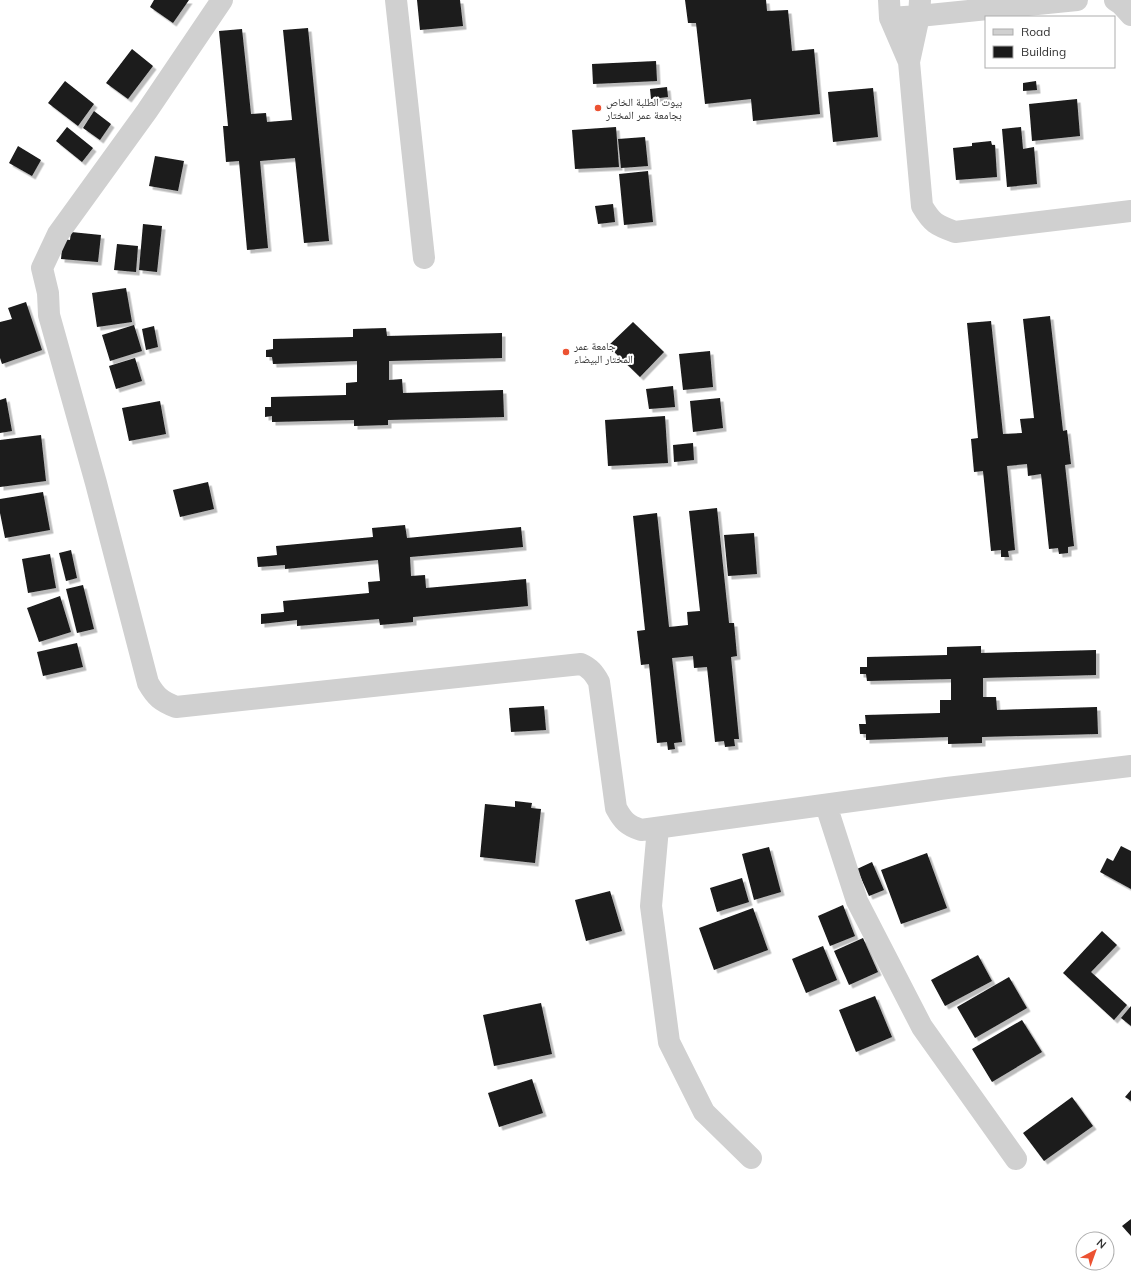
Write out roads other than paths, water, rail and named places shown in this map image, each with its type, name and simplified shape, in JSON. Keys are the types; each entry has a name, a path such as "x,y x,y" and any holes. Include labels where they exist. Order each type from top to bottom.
{"street":[{"path":"222,0 148,111 58,234 42,268 48,293 49,315 96,483 148,683 154,694 164,702 176,708 580,664 586,666 593,672 598,682 616,808 623,820 630,826 641,830 947,788 1131,766"},
{"path":"396,0 424,258"},
{"path":"1077,0 890,9 909,62 922,206 929,220 954,232 1131,210"},
{"path":"1115,0 1131,15"},
{"path":"909,62 920,8"},
{"path":"826,805 856,901 922,1027 1016,1159"},
{"path":"658,828 651,906 669,1042 704,1112 751,1158"}],"place":[{"name":"بيوت الطلبة الخاص بجامعة عمر المختار","path":"598,108"},
{"name":"جامعة عمر المختار البيضاء","path":"566,352"}]}
